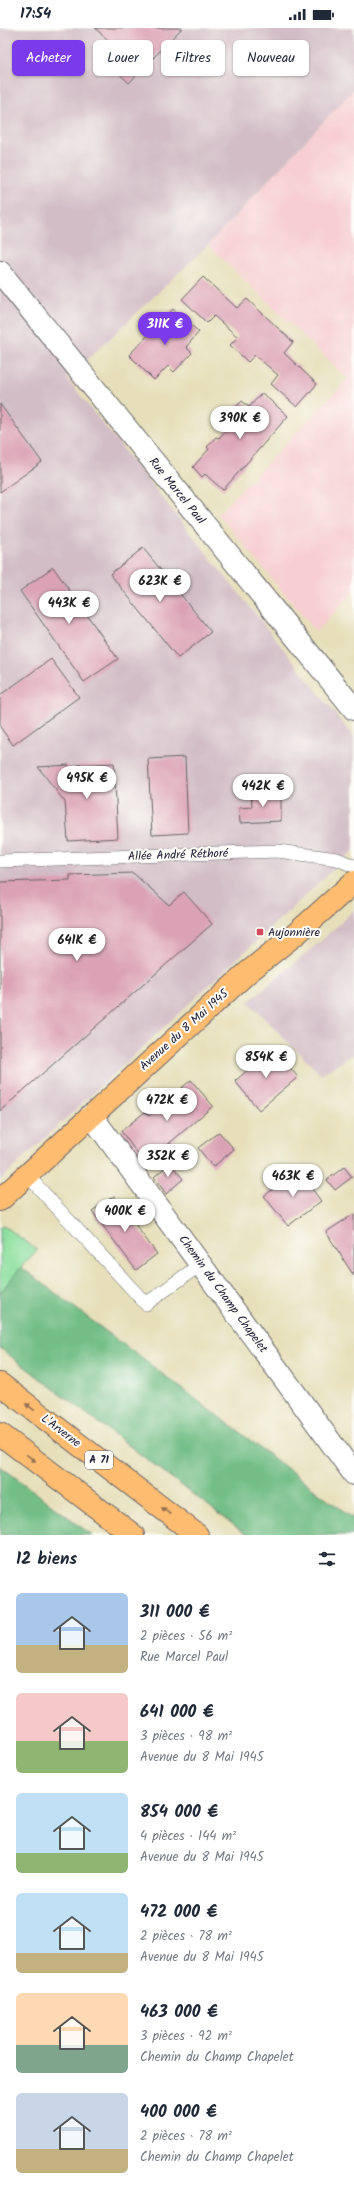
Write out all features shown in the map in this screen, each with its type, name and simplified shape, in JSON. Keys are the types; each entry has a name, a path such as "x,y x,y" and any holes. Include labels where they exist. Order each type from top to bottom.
{"main road":[{"name":"Avenue du 8 Mai 1945","path":"0,1200 247,973 297,933 354,882"},
{"name":"L'Arverne","path":"0,1384 198,1535"},
{"path":"0,1434 133,1535"}],"street":[{"name":"Rue Marcel Paul","path":"0,272 354,709"},
{"name":"Chemin du Champ Chapelet","path":"91,1115 354,1474"}],"lane":[{"name":"Allée André Réthoré","path":"0,861 278,851 336,859 354,866"},
{"path":"27,1175 146,1304 201,1264"}],"shaded area":[{"path":"0,28 354,28 354,89 208,245 67,379 354,737 354,850 0,1180"},
{"path":"354,89 354,592 316,632 218,514 348,379 208,245"},
{"path":"354,910 354,1054 321,1075 248,1002 321,941"}],"green space":[{"path":"3,1225 37,1250 0,1293 0,1227"},
{"path":"21,1267 354,1519 354,1535 247,1535 0,1348 0,1293"},
{"path":"0,1466 92,1535 0,1535"}],"building":[{"path":"95,28 182,28 170,40 161,40 161,50 153,58 153,40 108,40"},
{"path":"122,76 136,76 129,83"},
{"path":"203,277 237,308 247,299 293,342 284,353 317,384 297,407 271,384 278,375 255,355 248,362 230,345 238,337 214,316 207,323 182,299"},
{"path":"173,309 199,332 186,347 192,353 174,372 168,366 154,380 129,355"},
{"path":"262,393 288,416 223,490 205,474 202,477 193,467 209,449 207,447 216,437 219,438 231,425 225,418 242,401 249,407"},
{"path":"0,404 42,462 0,492"},
{"path":"143,548 211,632 178,658 110,574"},
{"path":"53,567 118,659 84,682 20,591"},
{"path":"51,659 79,697 13,745 0,727 0,695"},
{"path":"185,757 188,833 152,835 148,759"},
{"path":"114,763 118,838 68,841 65,802 38,767 69,765 69,771 78,770 78,765"},
{"path":"281,791 281,821 240,823 239,808 252,807 251,792"},
{"path":"133,873 169,905 184,892 212,924 0,1111 0,882 70,880 70,875"},
{"path":"273,1048 298,1077 259,1110 235,1081"},
{"path":"191,1080 213,1106 145,1164 121,1131 145,1112 149,1116"},
{"path":"219,1132 234,1149 213,1167 198,1148"},
{"path":"170,1163 183,1179 166,1194 154,1177"},
{"path":"344,1167 352,1177 335,1190 327,1180"},
{"path":"298,1170 321,1201 288,1226 264,1196"},
{"path":"114,1196 157,1254 136,1270 92,1211"},
{"path":"354,1214 354,1276 326,1232"}],"place":[{"name":"Aujonnière","path":"260,932"}]}
